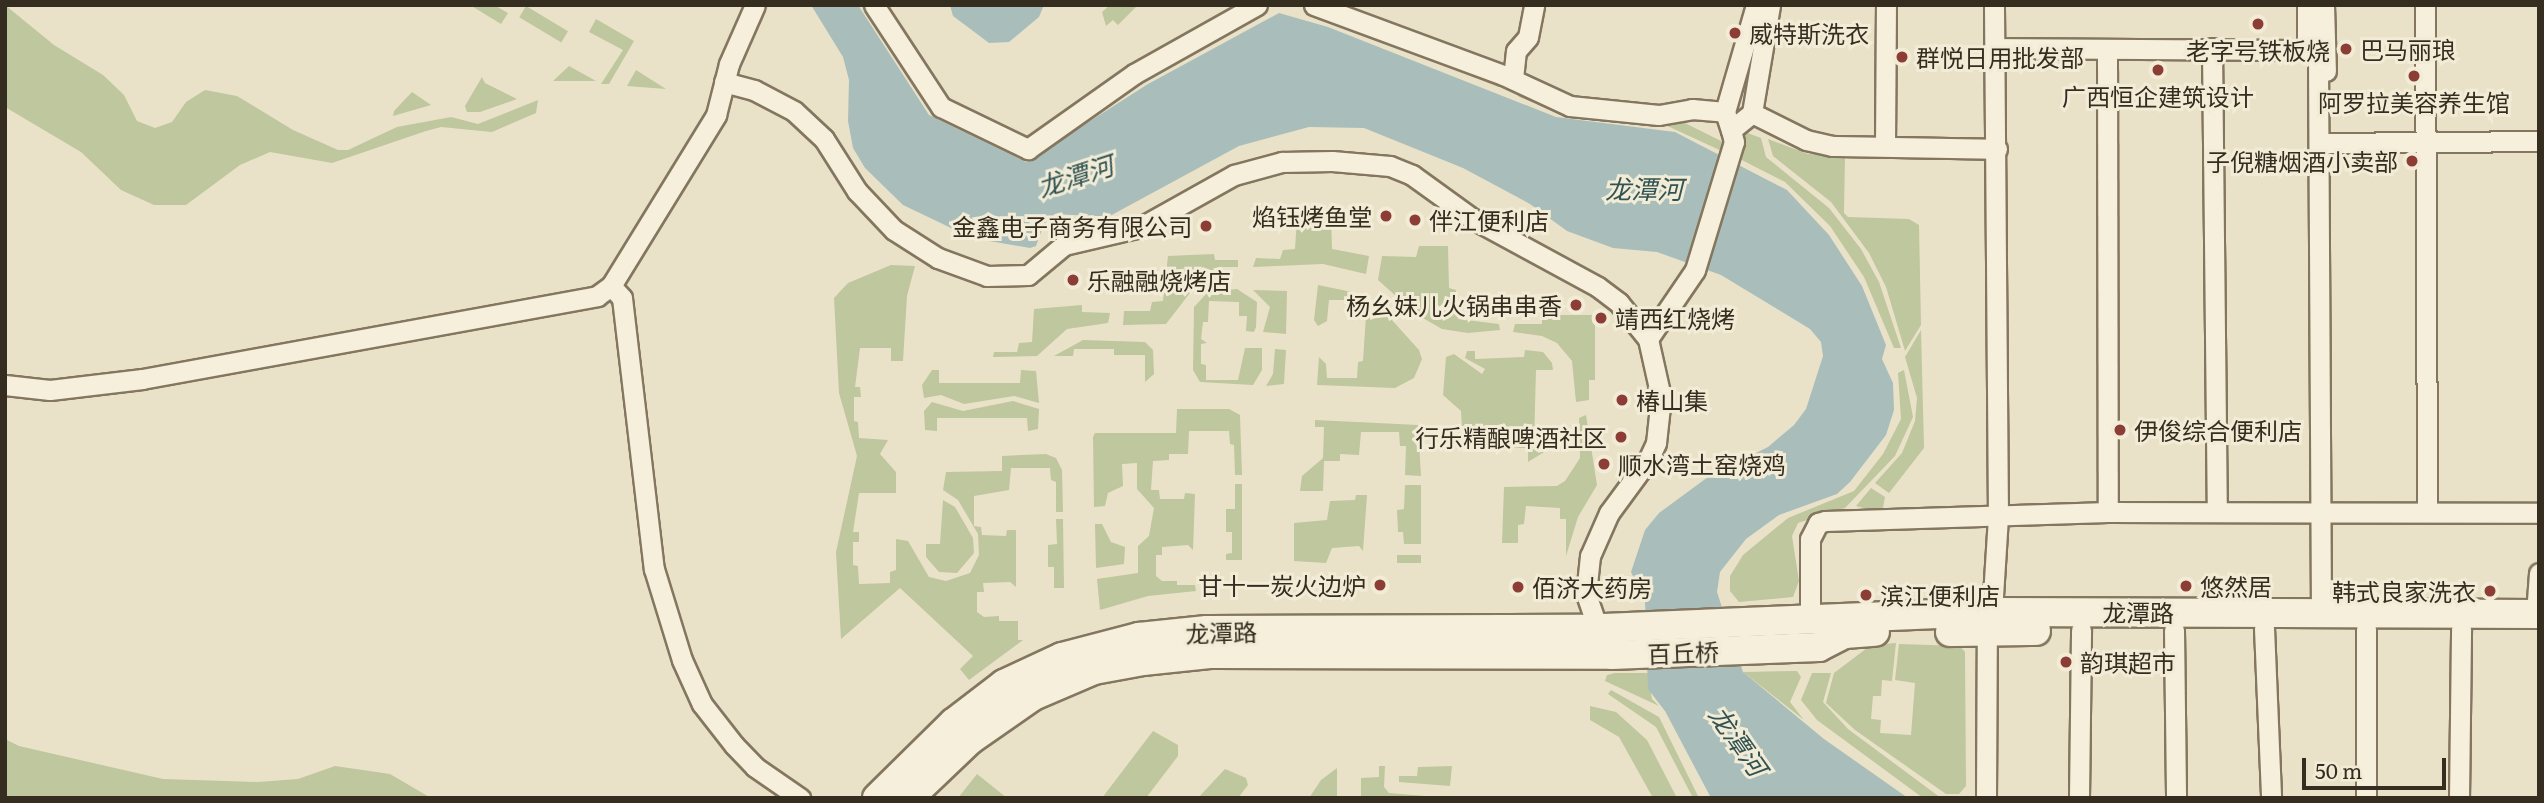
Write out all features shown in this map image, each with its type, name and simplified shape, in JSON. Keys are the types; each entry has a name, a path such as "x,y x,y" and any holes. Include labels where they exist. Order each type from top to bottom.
{"main road":[{"name":"龙潭路","path":"1737,623 1810,619 1989,622 2326,611 2538,619"},
{"name":"龙潭路","path":"1745,650 1819,647 1844,634 1989,622 2081,630 2461,629 2538,619"},
{"name":"百丘桥","path":"1608,627 1737,623"},
{"name":"龙潭路","path":"877,798 985,697 1041,666 1093,646 1207,631 1608,627"},
{"name":"百丘桥","path":"1621,655 1745,650"},
{"name":"龙潭路","path":"909,798 1000,716 1033,696 1094,670 1210,654 1621,655"}],"street":[{"path":"5,386 50,390 142,379 546,308 597,296 611,286 716,115 724,82 755,5"},
{"path":"874,5 941,107 1028,149 1145,67 1257,5"},
{"path":"1314,5 1513,79 1570,106 1659,115 1692,109 1728,121 1752,114 1806,141 1997,149"},
{"path":"1513,79 1516,51 1528,37 1534,5"},
{"path":"1648,339 1695,270 1729,159 1728,121 1756,5"},
{"path":"1752,114 1770,5"},
{"path":"1885,146 1886,5"},
{"path":"1986,798 1989,622 1998,517 1994,5"},
{"path":"2307,5 2307,42 2319,50"},
{"path":"2325,5 2319,50 2324,143 2326,611"},
{"path":"2425,5 2427,511"},
{"path":"1995,48 2319,50"},
{"path":"2213,48 2217,512"},
{"path":"2107,50 2108,512"},
{"path":"724,82 763,93 794,111 824,139 858,191 894,230 938,258 987,276 1028,275 1064,245 1141,227 1202,190 1262,166 1365,162 1390,166 1428,183 1483,225 1598,287 1619,303 1648,339 1661,397 1656,443 1609,513 1590,556 1586,594 1608,627"},
{"path":"2324,143 2539,141"},
{"path":"611,286 622,298 654,569 682,660 702,704 734,745 755,767 800,798"},
{"path":"1810,619 1810,540 1818,523 2108,512 2539,513"},
{"path":"2538,619 2539,573"},
{"path":"2264,628 2271,798"},
{"path":"2366,629 2366,798"},
{"path":"2459,798 2461,629"},
{"path":"2079,798 2081,630"},
{"path":"2174,630 2176,798"}],"green space":[{"path":"5,5 54,45 103,75 124,95 137,121 155,128 172,122 186,102 205,90 237,96 293,130 338,150 348,150 397,127 451,117 478,124 538,100 536,113 492,132 441,127 332,163 270,152 240,165 186,205 154,205 121,190 81,152 5,107"},
{"path":"470,5 494,5 508,13 501,24"},
{"path":"1110,5 1138,5 1118,25 1113,20 1106,26 1102,12"},
{"path":"526,6 568,31 561,42 519,17"},
{"path":"596,19 634,41 609,84 601,84 623,50 589,32"},
{"path":"1396,45 1506,84 1498,87"},
{"path":"569,66 596,81 553,81"},
{"path":"636,70 666,89 627,86"},
{"path":"482,77 485,83 517,99 480,112 467,112 465,106"},
{"path":"1512,88 1677,119 1729,145 1726,153 1661,123 1556,111 1519,97"},
{"path":"412,92 431,105 393,116 394,111"},
{"path":"1742,131 1761,138 1766,157 1829,208 1861,249 1879,282 1901,348 1894,348 1864,277 1830,226 1785,182 1734,156"},
{"path":"1768,139 1808,154 1845,156 1844,213 1848,217 1909,219 1919,225 1921,325 1905,351 1886,287 1869,253 1831,202 1773,156"},
{"path":"1331,216 1332,249 1369,256 1366,274 1323,264 1253,267 1256,258 1280,259 1283,250 1295,249 1297,217"},
{"path":"1419,246 1448,246 1449,288 1456,290 1458,319 1499,324 1500,330 1468,333 1442,329 1416,314 1378,280 1382,256 1416,257"},
{"path":"1214,254 1215,260 1238,260 1238,267 1219,267 1203,276 1166,324 1123,325 1124,311 1150,311 1152,302 1163,301 1168,256"},
{"path":"891,265 915,266 907,296 903,361 891,361 891,348 860,348 855,387 860,387 861,397 854,397 854,421 858,422 859,438 888,440 880,454 896,472 896,493 859,493 853,532 859,532 859,542 853,542 853,565 858,566 859,584 890,583 890,572 896,570 896,539 908,541 929,577 946,581 970,573 979,555 978,534 958,500 943,490 946,472 1002,471 1002,456 1046,454 1056,458 1062,470 1063,512 1056,512 1056,482 1051,480 1050,468 1011,468 1009,490 974,496 974,526 981,527 982,535 1006,536 1007,530 1016,530 1016,587 1010,582 983,583 984,592 977,592 977,612 984,617 999,616 999,621 1018,621 1018,640 1023,640 969,680 960,669 973,656 900,588 841,639 836,552 857,456 839,393 834,298 848,283"},
{"path":"1318,285 1352,292 1391,319 1419,350 1422,359 1414,378 1395,388 1317,385 1319,357 1326,364 1327,378 1357,378 1358,362 1363,361 1366,315 1359,315 1359,300 1329,300 1327,321 1318,326 1314,320"},
{"path":"1237,289 1257,302 1254,332 1246,331 1247,316 1239,316 1239,302 1209,301 1208,322 1203,322 1201,339 1207,343 1201,344 1201,364 1206,365 1206,380 1238,380 1245,348 1262,348 1262,370 1253,385 1200,382 1193,370 1194,307 1208,292"},
{"path":"1253,290 1287,291 1286,334 1263,332 1270,307"},
{"path":"1082,305 1082,312 1110,313 1108,323 1067,329 1037,356 993,357 994,352 1017,352 1019,343 1032,342 1034,309"},
{"path":"1542,315 1595,315 1595,380 1589,380 1589,400 1576,402 1572,361 1557,343 1542,336 1513,332 1515,324 1542,324"},
{"path":"1921,330 1924,448 1889,493 1875,483 1902,453 1915,421 1917,398 1905,357"},
{"path":"1083,340 1145,342 1153,350 1154,374 1145,382 1145,355 1114,355 1114,349 1074,349 1073,356 1054,356"},
{"path":"1275,349 1286,350 1284,384 1266,386 1273,374"},
{"path":"1525,350 1543,352 1552,363 1553,370 1536,370 1534,444 1552,444 1549,449 1528,462 1528,448 1463,447 1461,411 1443,395 1446,357 1454,354 1482,374 1485,369 1465,358 1467,351 1475,351 1475,359 1524,357"},
{"path":"932,370 939,370 939,383 1020,383 1021,370 1036,371 1039,403 1014,396 964,404 941,395 924,398 922,385"},
{"path":"1904,370 1913,417 1895,456 1845,508 1798,523 1792,536 1799,581 1793,597 1739,602 1730,591 1730,576 1743,555 1788,518 1854,491 1883,454 1901,419 1898,373"},
{"path":"1013,401 1039,409 1038,429 1028,431 1027,418 937,418 937,431 925,430 924,411 932,402 963,411"},
{"path":"1177,409 1229,409 1240,415 1242,475 1235,475 1234,445 1230,444 1229,431 1189,431 1188,454 1169,454 1169,460 1153,461 1151,490 1159,490 1160,499 1184,499 1185,493 1195,494 1193,550 1188,545 1162,547 1162,555 1156,555 1156,576 1162,581 1177,581 1177,585 1195,585 1196,591 1148,596 1100,610 1097,579 1138,573 1138,546 1149,536 1154,508 1137,489 1137,463 1122,464 1123,486 1108,493 1105,506 1094,507 1093,437 1095,433 1176,433"},
{"path":"1586,415 1597,485 1578,517 1566,556 1566,519 1560,519 1560,508 1526,506 1524,524 1518,525 1518,543 1502,543 1504,487 1557,486 1565,481 1580,458 1579,418"},
{"path":"1315,420 1418,425 1421,476 1405,475 1406,446 1400,446 1399,432 1361,432 1359,455 1340,454 1340,461 1324,461 1323,491 1300,491 1302,476 1323,458 1324,427 1315,427"},
{"path":"1235,484 1242,484 1242,560 1226,560 1226,554 1232,553 1232,532 1226,532 1226,509 1235,509"},
{"path":"1405,485 1421,485 1421,544 1404,544 1403,532 1398,532 1397,510 1404,509"},
{"path":"1871,488 1885,497 1882,513 1856,506"},
{"path":"1356,495 1367,495 1363,551 1359,546 1332,548 1326,563 1294,561 1294,523 1327,520 1330,501 1355,500"},
{"path":"943,500 955,507 973,538 974,553 957,573 939,572 926,557 926,544 940,544"},
{"path":"1056,519 1063,519 1064,588 1054,588 1054,567 1048,567 1048,545 1057,544"},
{"path":"1095,524 1102,524 1111,542 1125,547 1124,564 1096,568"},
{"path":"1397,555 1421,555 1421,563 1397,563"},
{"path":"1896,643 1892,681 1882,680 1881,696 1873,696 1871,719 1881,720 1880,733 1911,735 1915,683 1895,680 1899,644 1960,646 1965,652 1966,786 1959,794 1946,794 1855,730 1826,703 1834,673 1871,645"},
{"path":"1797,671 1801,677 1790,702 1804,720 1743,672"},
{"path":"1648,673 1652,699 1659,706 1605,681 1607,675"},
{"path":"1812,673 1831,673 1823,702 1848,729 1941,798 1923,798 1817,720 1801,700"},
{"path":"1611,690 1659,717 1699,798 1693,798 1656,727 1608,694"},
{"path":"1590,706 1616,712 1647,740 1677,798 1653,798 1619,737 1590,720"},
{"path":"1153,731 1178,745 1178,756 1146,798 1102,798"},
{"path":"5,739 19,746 163,779 258,782 298,779 335,766 390,774 431,798 5,798"},
{"path":"1379,766 1385,766 1384,787 1389,793 1449,798 1361,798 1361,778 1379,777"},
{"path":"1452,766 1450,786 1399,782 1399,776 1417,776 1418,767"},
{"path":"1337,768 1337,798 1309,798 1321,780"},
{"path":"1225,769 1246,778 1248,785 1238,798 1198,798"},
{"path":"977,774 1007,798 958,798"}],"water":[{"name":"龙潭河","path":"811,5 858,5 929,115 1026,162 1148,84 1279,13 1328,27 1556,117 1675,132 1787,190 1829,235 1862,286 1886,345 1882,359 1893,383 1894,410 1886,435 1850,482 1837,494 1779,515 1746,539 1720,572 1717,592 1743,672 1824,739 1908,798 1711,798 1665,711 1648,689 1645,601 1631,572 1645,530 1659,513 1708,477 1768,447 1794,425 1806,409 1823,356 1821,342 1810,329 1721,275 1657,252 1613,248 1567,231 1530,204 1463,168 1364,128 1309,127 1239,146 1108,217 1055,214 1044,224 1036,246 1030,248 972,238 903,205 865,168 853,148 848,121 849,80 843,57"},
{"path":"950,5 1044,5 1039,17 1009,42 989,43 953,16"}],"place":[{"name":"老字号铁板烧","path":"2258,24"},
{"name":"威特斯洗衣","path":"1735,33"},
{"name":"巴马丽琅","path":"2346,49"},
{"name":"群悦日用批发部","path":"1902,57"},
{"name":"广西恒企建筑设计","path":"2158,70"},
{"name":"阿罗拉美容养生馆","path":"2414,76"},
{"name":"子倪糖烟酒小卖部","path":"2412,161"},
{"name":"焰钰烤鱼堂","path":"1386,216"},
{"name":"伴江便利店","path":"1415,220"},
{"name":"金鑫电子商务有限公司","path":"1206,226"},
{"name":"乐融融烧烤店","path":"1073,280"},
{"name":"杨幺妹儿火锅串串香","path":"1576,305"},
{"name":"靖西红烧烤","path":"1601,318"},
{"name":"椿山集","path":"1622,400"},
{"name":"伊俊综合便利店","path":"2120,430"},
{"name":"行乐精酿啤酒社区","path":"1621,437"},
{"name":"顺水湾土窑烧鸡","path":"1604,464"},
{"name":"甘十一炭火边炉","path":"1380,585"},
{"name":"悠然居","path":"2186,586"},
{"name":"佰济大药房","path":"1518,587"},
{"name":"韩式良家洗衣","path":"2490,591"},
{"name":"滨江便利店","path":"1866,595"},
{"name":"韵琪超市","path":"2066,662"}]}
